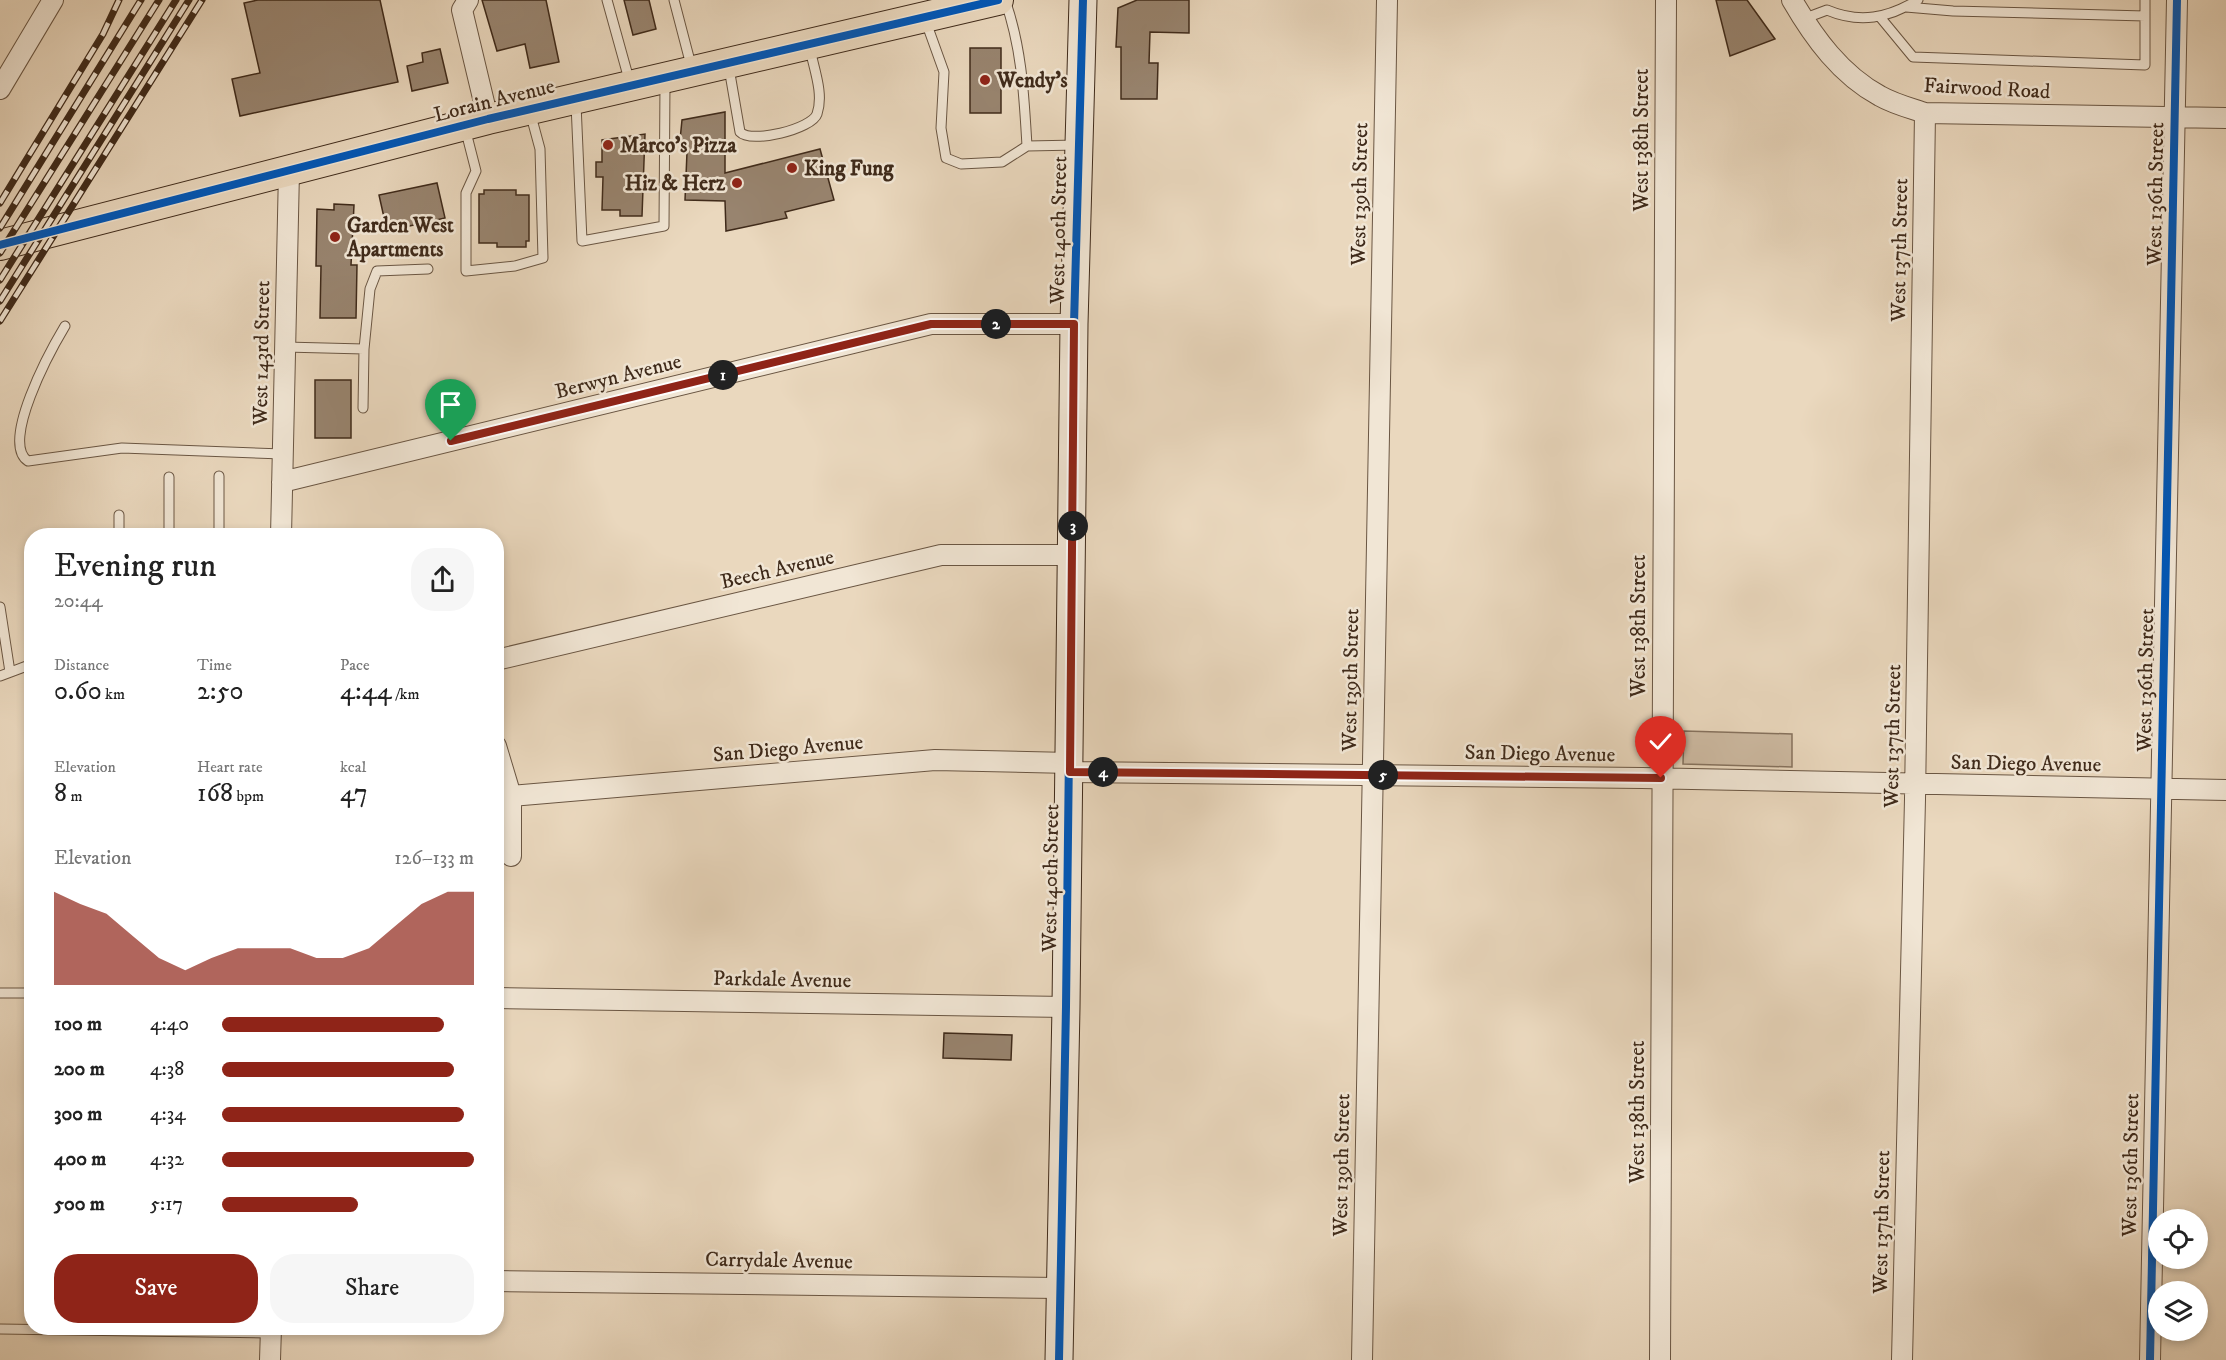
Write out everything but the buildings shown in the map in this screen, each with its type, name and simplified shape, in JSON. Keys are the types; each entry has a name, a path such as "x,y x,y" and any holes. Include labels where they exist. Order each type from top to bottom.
{"main road":[{"name":"Lorain Avenue","path":"0,245 476,122 809,44 939,10 998,0"}],"street":[{"path":"0,89 53,0"},
{"path":"468,0 462,10 476,122"},
{"name":"West 140th Street","path":"1059,1360 1070,768 1074,324 1083,0"},
{"name":"West 139th Street","path":"1362,1360 1387,0"},
{"name":"West 138th Street","path":"1660,1360 1666,0"},
{"name":"Fairwood Road","path":"1792,0 1803,19 1845,74 1882,97 1925,113 2226,118"},
{"name":"West 136th Street","path":"2150,1360 2177,0"},
{"name":"West 137th Street","path":"1902,1360 1915,785 1925,113"},
{"name":"West 143rd Street","path":"281,528 289,171"},
{"name":"Berwyn Avenue","path":"282,482 931,324 1074,324"},
{"name":"Beech Avenue","path":"504,658 941,555 1072,555"},
{"name":"San Diego Avenue","path":"511,796 935,760 1070,768 2226,790"},
{"path":"504,773 511,796 511,856"},
{"name":"Parkdale Avenue","path":"504,998 1066,1007"},
{"name":"Carrydale Avenue","path":"504,1281 1060,1288"},
{"path":"270,1360 271,1335"}],"lane":[{"path":"607,0 631,86"},
{"path":"576,99 582,241 664,226 679,74 674,0"},
{"path":"1005,0 1016,30 1024,83 1027,146"},
{"path":"1803,19 1827,10 1846,18 1880,17 1918,0"},
{"path":"1880,17 1913,57 2145,65 2145,0"},
{"path":"1906,7 1953,11 2145,16"},
{"path":"939,10 944,72 941,128 946,158 961,164 1002,162 1027,146 1078,145"},
{"path":"728,63 740,132 753,137 770,135 810,124 818,113 820,100 809,44"},
{"path":"476,122 476,171 466,193 466,271 515,266 543,258 540,149 529,109"},
{"path":"363,408 364,349 370,289 377,271 428,269"},
{"path":"65,326 21,398 14,415 12,447 20,458 28,461 122,448 283,454"},
{"path":"285,347 364,349"},
{"path":"219,476 219,528"},
{"path":"169,477 169,528"},
{"path":"119,515 119,528"},
{"path":"0,608 10,672"},
{"path":"0,676 24,667"},
{"path":"0,993 24,993"},
{"path":"0,1329 24,1329"}],"shaded area":[{"path":"1684,731 1792,734 1792,767 1683,764"}],"railway":[{"path":"0,203 103,34 119,0"},
{"path":"0,228 141,0"},
{"path":"0,253 159,0"},
{"path":"0,280 176,0"},
{"path":"0,301 189,0"},
{"path":"0,321 202,0"}],"cycle path":[{"path":"0,245 488,119 998,0"},
{"path":"1059,1360 1066,1007 1074,324 1083,0"},
{"path":"2150,1360 2177,0"}],"place":[{"name":"Wendy's","path":"985,80"},
{"name":"Marco's Pizza","path":"608,145"},
{"name":"King Fung","path":"792,168"},
{"name":"Hiz & Herz","path":"737,183"},
{"name":"Garden West Apartments","path":"335,237"}],"route":[{"path":"451,441 931,324 1074,324 1070,772 1661,778"}]}
